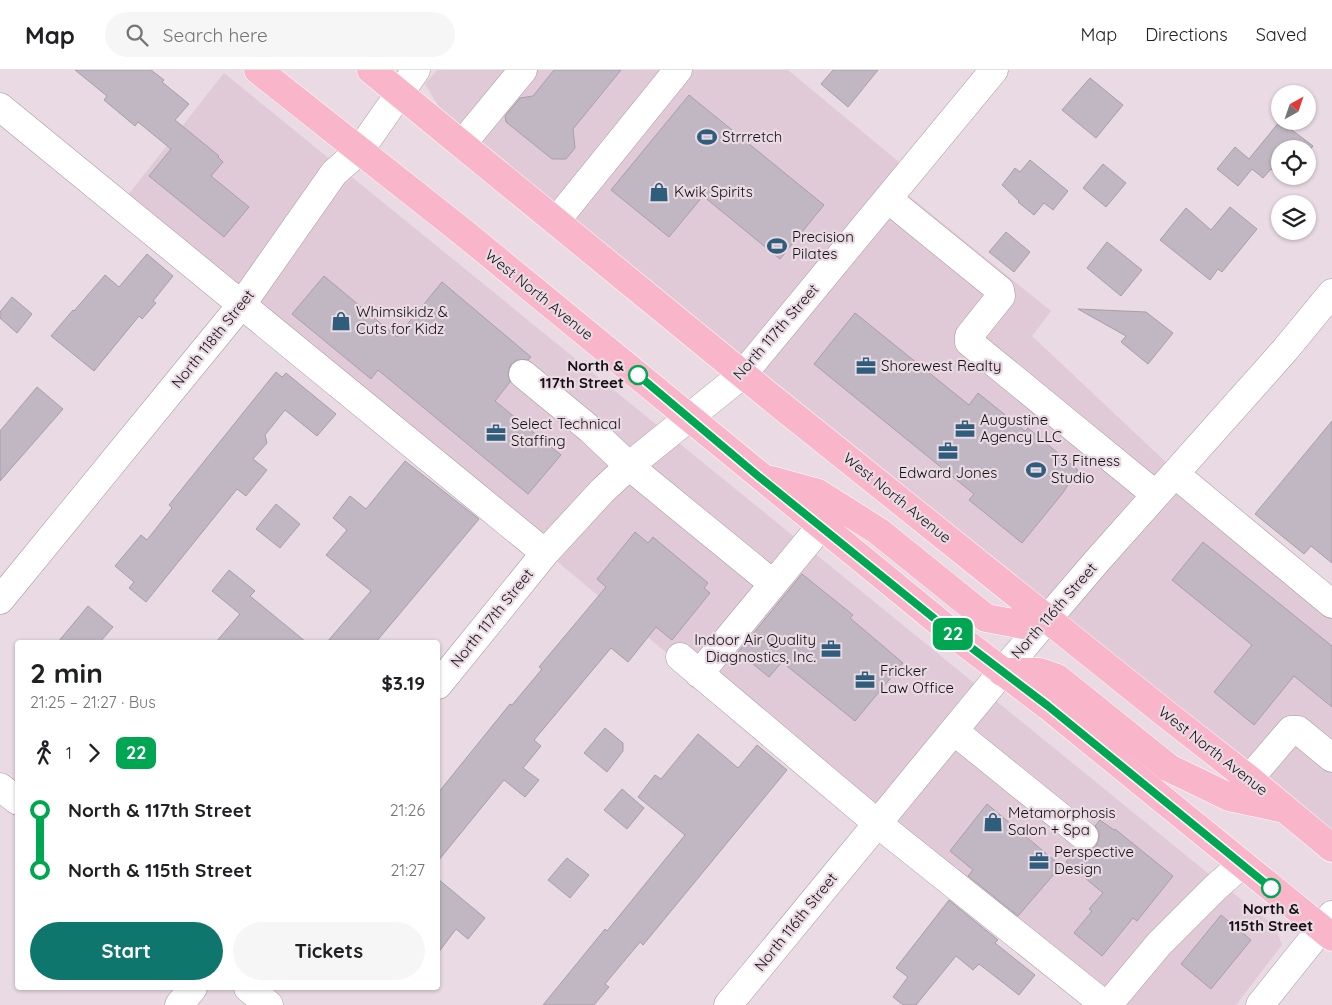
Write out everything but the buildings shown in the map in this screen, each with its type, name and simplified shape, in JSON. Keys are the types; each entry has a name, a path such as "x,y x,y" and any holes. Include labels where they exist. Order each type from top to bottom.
{"main road":[{"name":"West North Avenue","path":"258,70 360,150 690,417 758,476 1002,672 1048,706 1242,864 1329,927"},
{"name":"West North Avenue","path":"371,70 743,374 1047,619 1250,779 1332,848"},
{"path":"758,476 818,494 878,531 986,618 1023,625 1047,619"},
{"path":"1002,672 1040,672 1057,678 1169,768 1229,797 1285,809"}],"street":[{"name":"North 118th Street","path":"0,600 242,304 334,173 360,150 416,70"},
{"path":"462,144 523,70"},
{"path":"556,221 678,70"},
{"name":"North 117th Street","path":"440,684 545,553 602,492 629,466 743,374 994,70"},
{"path":"0,107 545,553"},
{"path":"888,199 1000,290 1002,296 969,336 969,342 1156,495"},
{"name":"North 116th Street","path":"728,1005 1002,672 1285,350 1332,293"},
{"path":"523,374 591,430 629,466 772,583"},
{"path":"1175,474 1332,604"},
{"path":"821,526 772,583 689,665 877,823 1107,1005 1159,944 1242,864"},
{"path":"1250,779 1291,730 1298,730 1332,758"},
{"path":"954,731 1084,836"},
{"path":"0,787 15,799"},
{"path":"1260,1005 1329,927"},
{"path":"179,1005 191,990"},
{"path":"251,990 270,1005"}],"shaded area":[{"path":"437,70 788,70 911,172 898,187 1051,311 1032,336 1203,497 1332,604 1332,848 462,144 425,84"},
{"path":"224,73 1275,926 1282,945 1236,1005 1088,1005 553,558 120,205"}],"bus line":[{"name":"22","path":"638,375 758,476 956,636 1048,706 1271,888"}],"place":[{"name":"Strrretch","path":"707,137"},
{"name":"Kwik Spirits","path":"659,192"},
{"name":"Precision Pilates","path":"777,246"},
{"name":"Whimsikidz & Cuts for Kidz","path":"341,321"},
{"name":"Shorewest Realty","path":"866,366"},
{"name":"North & 117th Street","path":"638,375"},
{"name":"Augustine Agency LLC","path":"965,429"},
{"name":"Select Technical Staffing","path":"496,433"},
{"name":"Edward Jones","path":"948,451"},
{"name":"T3 Fitness Studio","path":"1036,470"},
{"name":"Indoor Air Quality Diagnostics, Inc.","path":"831,649"},
{"name":"Fricker Law Office","path":"865,680"},
{"name":"Metamorphosis Salon + Spa","path":"993,822"},
{"name":"Perspective Design","path":"1039,861"},
{"name":"North & 115th Street","path":"1271,888"}]}
